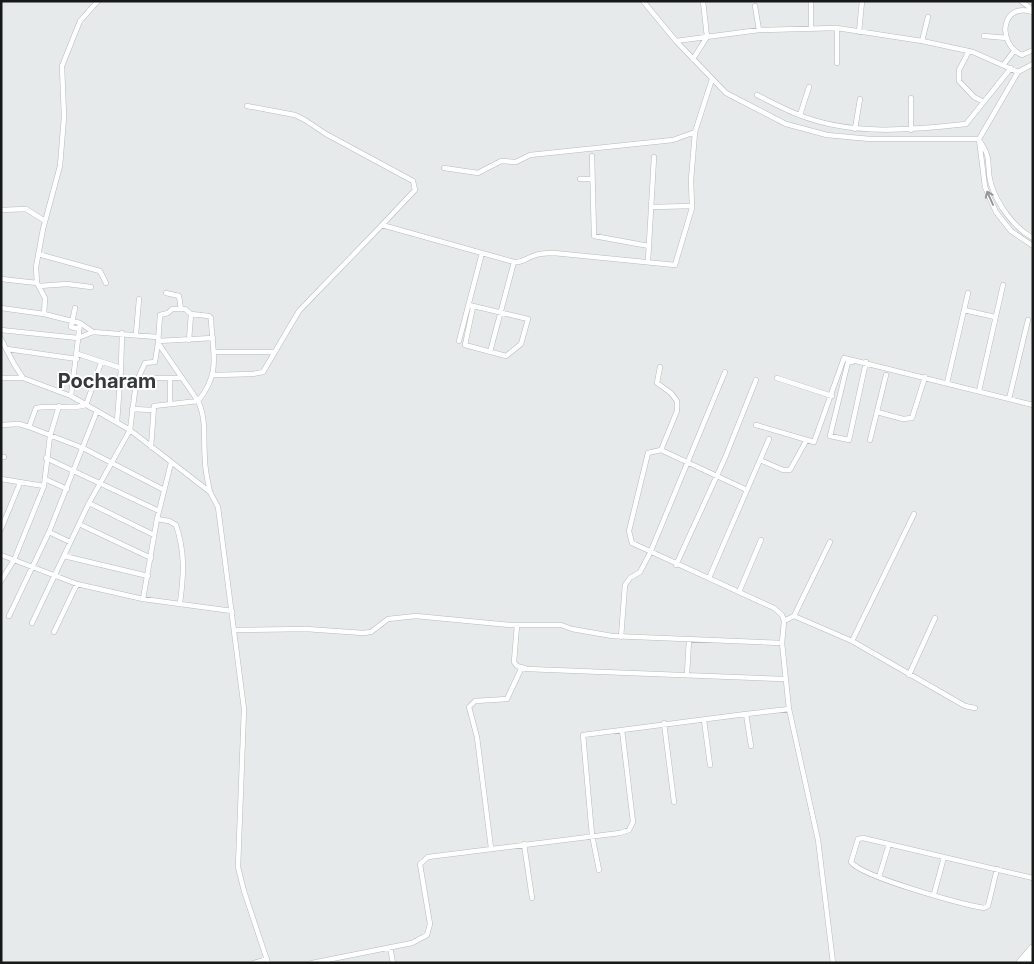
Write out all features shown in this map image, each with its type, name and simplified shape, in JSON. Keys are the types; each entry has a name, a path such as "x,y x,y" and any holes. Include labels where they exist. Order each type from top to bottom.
{"highway":[{"path":"1021,963 1033,949"}],"street":[{"path":"44,314 45,298 38,284 38,254 60,166 64,118 62,66 80,21 98,1"},
{"path":"643,1 676,41 726,93 786,124 827,135 870,139 979,139"},
{"path":"693,59 707,37 703,1"},
{"path":"810,29 811,1"},
{"path":"859,32 862,1"},
{"path":"1021,1 1033,11"},
{"path":"755,6 759,30"},
{"path":"1033,11 1022,9 1014,12 1008,18 1006,26 1007,38 1014,51 1022,55 1033,50"},
{"path":"922,40 928,17"},
{"path":"676,41 759,30 837,28 922,40 969,50 1004,64 1018,72"},
{"path":"837,28 837,63"},
{"path":"984,36 1007,38"},
{"path":"969,50 960,70 959,81 974,97 984,102"},
{"path":"1004,64 1014,51"},
{"path":"1033,64 1018,72 979,139 985,187 996,212 1012,231 1033,246"},
{"path":"757,95 800,115 855,129 911,130 966,124 1011,68"},
{"path":"382,225 514,262 520,262 544,253 554,253 676,265 692,206 691,180 696,132 712,79"},
{"path":"800,115 809,87"},
{"path":"911,98 911,130"},
{"path":"855,129 860,99"},
{"path":"214,375 260,373 267,366 299,311 412,194 416,186 413,181 326,134 306,120 294,115 247,106"},
{"path":"444,168 478,174 500,161 516,162 530,155 673,140 696,132"},
{"path":"979,139 989,154 991,183 1005,213 1026,234 1033,238"},
{"path":"592,156 594,236 650,246"},
{"path":"648,261 653,207 654,157"},
{"path":"580,178 592,178"},
{"path":"653,207 692,206"},
{"path":"1,210 26,209 45,221"},
{"path":"471,306 528,320 521,344 508,356 465,344 471,306 482,253"},
{"path":"38,254 100,271 106,283"},
{"path":"490,352 514,262"},
{"path":"1,279 38,284 68,284 91,287"},
{"path":"979,391 1002,285"},
{"path":"166,293 179,296 181,309"},
{"path":"947,383 968,293"},
{"path":"136,334 138,299"},
{"path":"459,341 471,306"},
{"path":"1,308 72,320 93,332"},
{"path":"75,308 72,329 79,329"},
{"path":"32,623 89,504 130,430 136,383 141,375 144,364 155,362 160,314 168,313 172,309 181,309 187,310 191,314 211,318 214,375 210,385 198,401 154,406 152,410 151,447"},
{"path":"964,310 995,317"},
{"path":"189,340 191,314"},
{"path":"1009,398 1028,320"},
{"path":"1,581 14,560 44,486 50,436 61,406 69,395 78,357 80,323"},
{"path":"1,330 78,338 93,332 136,334 158,340 212,338"},
{"path":"117,422 122,333"},
{"path":"1,338 23,378"},
{"path":"158,340 198,401 204,422 205,464 210,492 218,507 223,529 244,709 238,867 244,891 268,961 254,963"},
{"path":"7,349 78,357 121,368"},
{"path":"214,352 274,352"},
{"path":"756,425 806,441 816,441 844,358 1033,405"},
{"path":"848,362 866,364 851,438 830,436 848,362"},
{"path":"86,405 102,363"},
{"path":"660,367 656,383 675,397 678,406 661,450"},
{"path":"621,637 625,585 630,578 640,572 650,553 725,372"},
{"path":"870,440 886,375"},
{"path":"877,412 904,419 912,418 925,377"},
{"path":"1,378 23,378 69,395 130,430 210,492"},
{"path":"156,378 182,378"},
{"path":"170,378 170,404"},
{"path":"778,378 832,396"},
{"path":"676,565 717,476 756,380"},
{"path":"120,382 136,383"},
{"path":"29,427 34,409 61,406 76,408 86,405"},
{"path":"132,408 152,410"},
{"path":"9,616 49,532 97,411"},
{"path":"1,425 20,424 82,448 164,490"},
{"path":"709,578 769,440"},
{"path":"760,460 783,470 790,470 806,441"},
{"path":"747,490 688,465 661,450 648,453 629,531 632,543 650,553 780,611 784,621 782,643 784,679 818,840 833,963"},
{"path":"46,458 159,511"},
{"path":"143,599 157,519 172,463"},
{"path":"1,478 44,486"},
{"path":"45,479 67,488"},
{"path":"1,528 20,483"},
{"path":"89,504 154,535"},
{"path":"852,641 914,514"},
{"path":"157,519 169,521 176,525 177,534 182,541 184,572 180,603"},
{"path":"79,524 151,558"},
{"path":"49,532 70,542"},
{"path":"739,592 760,540"},
{"path":"784,621 794,616 830,542"},
{"path":"1,555 77,584 143,599 232,611"},
{"path":"64,556 148,576"},
{"path":"54,632 77,584"},
{"path":"234,630 306,629 363,633 371,632 388,619 407,616 517,625 561,625 592,633 621,637 782,643"},
{"path":"794,616 852,641 964,706 974,708"},
{"path":"909,674 935,618"},
{"path":"517,625 514,662 522,667 784,679"},
{"path":"686,674 689,640"},
{"path":"491,848 477,737 469,707 475,701 507,699 522,667"},
{"path":"599,870 592,835 582,737 585,734 789,709"},
{"path":"746,714 751,746"},
{"path":"704,720 710,765"},
{"path":"664,723 674,802"},
{"path":"312,963 421,939 430,930 420,864 424,859 491,848 620,833 628,830 633,822 622,730"},
{"path":"997,869 988,906 984,908 879,878 852,864 855,842 863,838 997,869 1033,878"},
{"path":"524,844 532,898"},
{"path":"879,878 889,844"},
{"path":"934,894 944,857"},
{"path":"390,947 393,963"}],"district":[{"name":"Pocharam","path":"107,381"}]}
